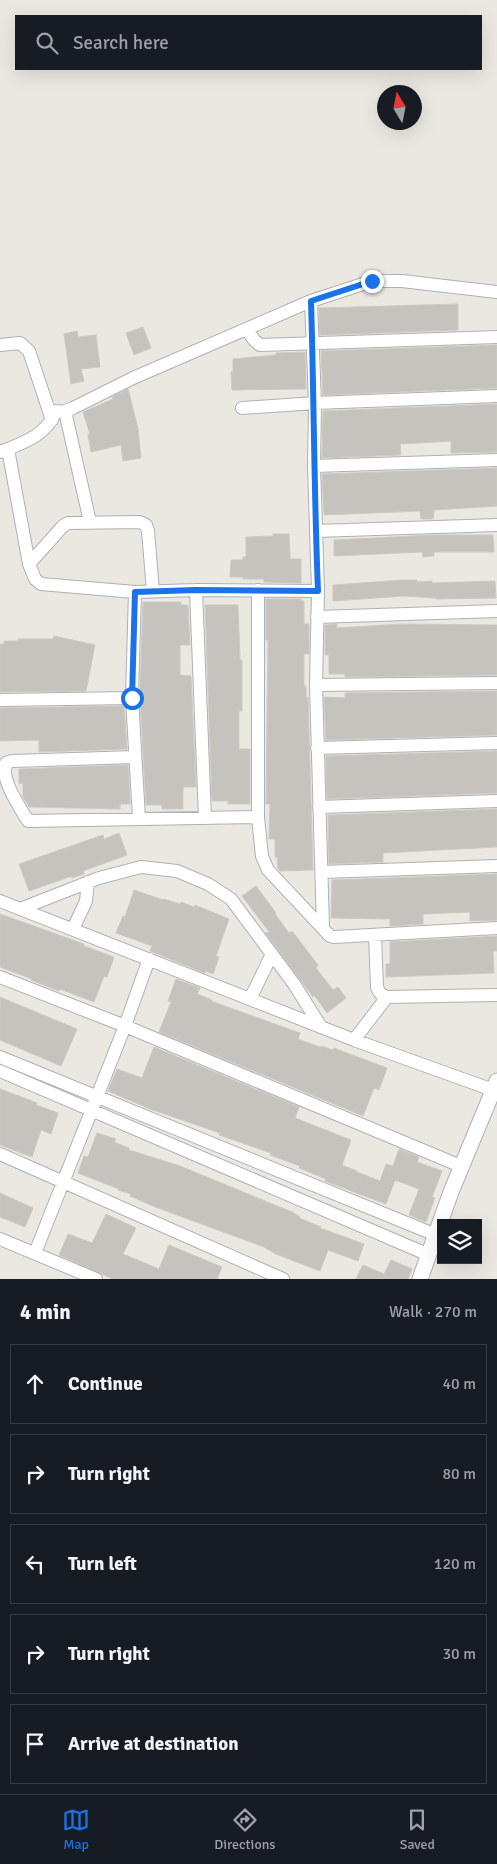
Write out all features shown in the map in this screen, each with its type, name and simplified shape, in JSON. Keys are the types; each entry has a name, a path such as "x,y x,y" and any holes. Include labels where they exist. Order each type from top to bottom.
{"street":[{"path":"318,591 196,590 135,592 41,584 35,579 29,564 4,450 30,440 42,432 52,420 56,411 65,411 87,402 133,378 311,301 356,286 372,281 387,280 497,292"},
{"path":"311,301 318,591 316,685 318,807 324,928"},
{"path":"247,329 260,346 312,342 497,336"},
{"path":"0,345 20,343 29,350 52,420"},
{"path":"242,408 314,403 497,396"},
{"path":"65,411 90,522"},
{"path":"314,466 497,460"},
{"path":"29,564 63,526 68,523 140,522 146,524 148,531 153,591"},
{"path":"316,531 497,524"},
{"path":"196,590 205,818"},
{"path":"258,590 258,817 262,856 268,870 330,936 336,938 497,928"},
{"path":"135,592 132,698 140,818"},
{"path":"317,616 497,611"},
{"path":"316,685 497,683"},
{"path":"0,700 132,698"},
{"path":"317,748 497,743"},
{"path":"135,757 12,761 6,763 3,772 4,781 28,821 61,822 140,818 258,817"},
{"path":"318,807 497,801"},
{"path":"322,872 497,866"},
{"path":"20,909 88,882 140,867 177,871 208,884 231,899 294,984 320,1026"},
{"path":"73,929 86,901 88,882"},
{"path":"0,901 354,1040 495,1085 451,1192 420,1279"},
{"path":"375,936 377,987 379,993 387,997 497,995"},
{"path":"250,999 272,954"},
{"path":"35,1253 125,1026 148,959"},
{"path":"0,977 125,1026 463,1166"},
{"path":"354,1040 387,997"},
{"path":"0,1057 436,1235"},
{"path":"0,1071 428,1255"},
{"path":"0,1154 63,1181 267,1276 283,1279"},
{"path":"0,1240 96,1279"}],"building":[{"path":"458,304 458,330 320,335 319,308"},
{"path":"143,327 151,348 134,355 126,333"},
{"path":"77,331 78,337 96,335 100,367 81,369 84,381 71,384 64,334"},
{"path":"497,345 497,388 323,395 321,351"},
{"path":"305,352 306,389 232,390 231,372 233,372 233,359 276,355 276,353"},
{"path":"128,389 138,429 141,458 123,461 121,445 91,452 88,434 90,434 83,412 113,399 112,397"},
{"path":"497,404 497,452 451,453 451,441 400,444 401,455 322,458 323,411"},
{"path":"497,468 497,506 434,510 433,519 421,519 420,511 324,515 322,474"},
{"path":"273,534 289,534 290,559 301,559 301,583 264,582 264,579 230,577 231,560 243,560 243,557 246,557 246,537 273,536"},
{"path":"433,535 493,535 494,552 434,552 434,556 423,557 422,552 334,556 334,540"},
{"path":"417,580 417,582 432,581 432,583 495,581 496,598 436,599 405,596 333,601 333,585"},
{"path":"266,599 301,599 301,601 304,601 304,624 309,624 309,654 304,654 304,686 306,686 306,697 308,697 313,870 280,871 277,857 275,857 275,839 269,839 270,804 266,804 268,640 266,640"},
{"path":"143,602 181,602 181,605 188,605 190,645 180,645 180,675 191,676 196,787 184,787 183,809 162,809 162,805 146,805 140,698"},
{"path":"205,605 238,605 240,660 242,660 242,711 239,711 239,749 250,749 250,804 228,804 228,801 212,801"},
{"path":"337,624 337,628 401,624 497,625 497,675 345,677 345,674 329,674 329,655 325,655 325,625"},
{"path":"54,636 95,645 86,691 0,692 0,644 4,644 4,641 18,641 18,639 53,639"},
{"path":"497,691 497,735 326,740 324,697 345,698 345,693"},
{"path":"124,706 127,749 39,752 39,740 0,741 0,708"},
{"path":"497,751 497,793 327,799 326,756"},
{"path":"128,765 130,804 120,804 120,809 29,807 23,797 23,783 19,784 19,769"},
{"path":"497,809 497,847 383,853 383,862 329,864 328,815"},
{"path":"119,833 127,855 83,871 84,874 72,878 72,876 29,891 19,864 103,835 104,839"},
{"path":"497,874 497,920 470,921 470,912 423,914 423,924 390,926 390,919 331,918 332,880"},
{"path":"256,886 289,933 292,931 318,965 316,968 333,990 338,987 346,998 327,1013 265,932 270,933 242,896"},
{"path":"134,890 163,900 180,904 181,902 194,907 195,905 229,919 216,956 219,957 213,974 206,971 205,973 150,951 152,946 116,933 123,916 125,917"},
{"path":"0,914 84,944 84,946 114,957 107,977 104,976 94,1002 60,989 59,991 0,967"},
{"path":"497,936 497,951 493,951 494,973 386,977 386,964 390,964 390,942"},
{"path":"176,979 200,988 197,994 211,1001 300,1033 298,1039 320,1047 333,1050 334,1048 387,1068 379,1090 374,1088 363,1116 159,1032 171,1002 168,1001"},
{"path":"0,997 77,1029 61,1066 0,1040"},
{"path":"154,1047 299,1107 295,1118 351,1140 342,1165 357,1172 380,1181 386,1164 393,1166 399,1149 419,1157 417,1162 442,1171 432,1197 435,1198 426,1222 409,1215 419,1189 395,1180 386,1204 325,1181 326,1179 299,1168 300,1166 270,1155 271,1153 150,1109 108,1091 117,1069 142,1078"},
{"path":"0,1089 58,1113 51,1134 41,1130 32,1157 0,1145"},
{"path":"97,1133 116,1139 114,1142 129,1148 129,1150 180,1166 292,1212 299,1218 320,1228 364,1244 358,1261 328,1250 320,1271 276,1254 264,1247 158,1208 130,1196 131,1194 78,1173 84,1156 88,1157"},
{"path":"0,1193 33,1208 25,1227 0,1217"},
{"path":"106,1214 136,1228 123,1254 159,1269 169,1245 222,1267 217,1279 113,1279 59,1255 68,1234 92,1243"},
{"path":"391,1260 412,1269 408,1279 356,1279 363,1265 384,1274"}],"route":[{"path":"132,698 136,610 135,592 196,590 318,591 311,301 372,281"}]}
